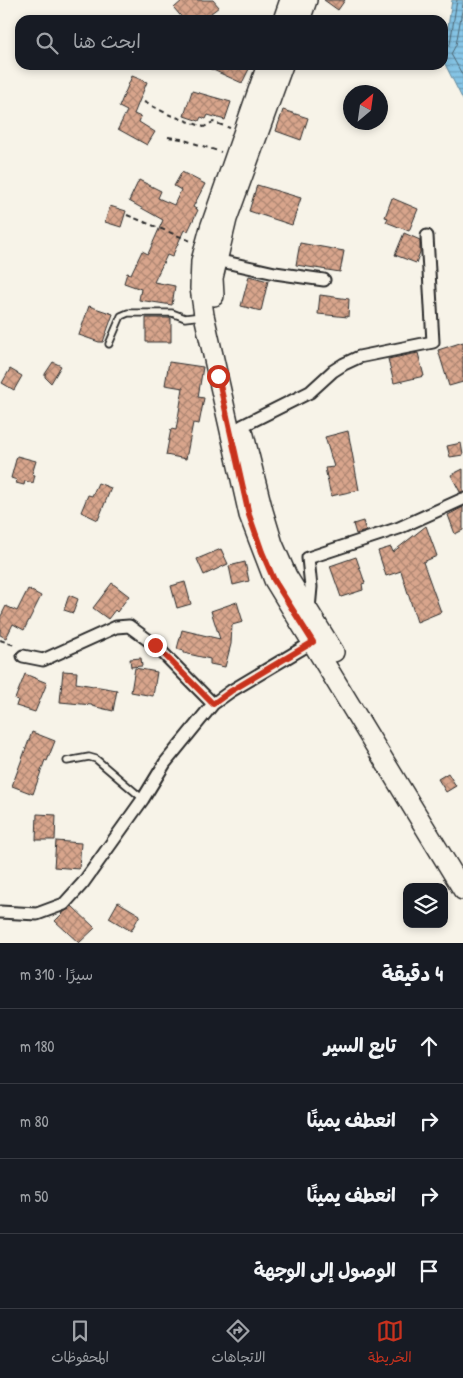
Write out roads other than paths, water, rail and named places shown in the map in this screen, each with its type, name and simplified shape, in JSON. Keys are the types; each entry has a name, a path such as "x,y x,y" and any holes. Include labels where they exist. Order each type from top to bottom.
{"main road":[{"path":"285,15 290,0"},
{"path":"302,15 308,0"},
{"path":"266,70 210,228 214,303 263,511 273,544 287,576 309,609 463,865"},
{"path":"282,70 227,219 211,253 201,261 200,288 204,315 249,515 274,580 463,890"}],"street":[{"path":"242,426 310,392 333,371 359,357 433,342 427,236"},
{"path":"211,253 275,273 324,280"},
{"path":"309,609 311,588 308,558 399,528 463,499"},
{"path":"23,656 43,660 116,627 129,626 155,645 213,704"},
{"path":"0,912 37,914 64,904 83,883 143,799 165,763 213,704 231,691 313,642"}],"lane":[{"path":"109,344 121,316 128,313 172,313 185,318 204,315"},
{"path":"67,761 89,757 96,759 143,799"}],"water":[{"path":"452,0 463,0 463,100 448,70 448,27"}]}
